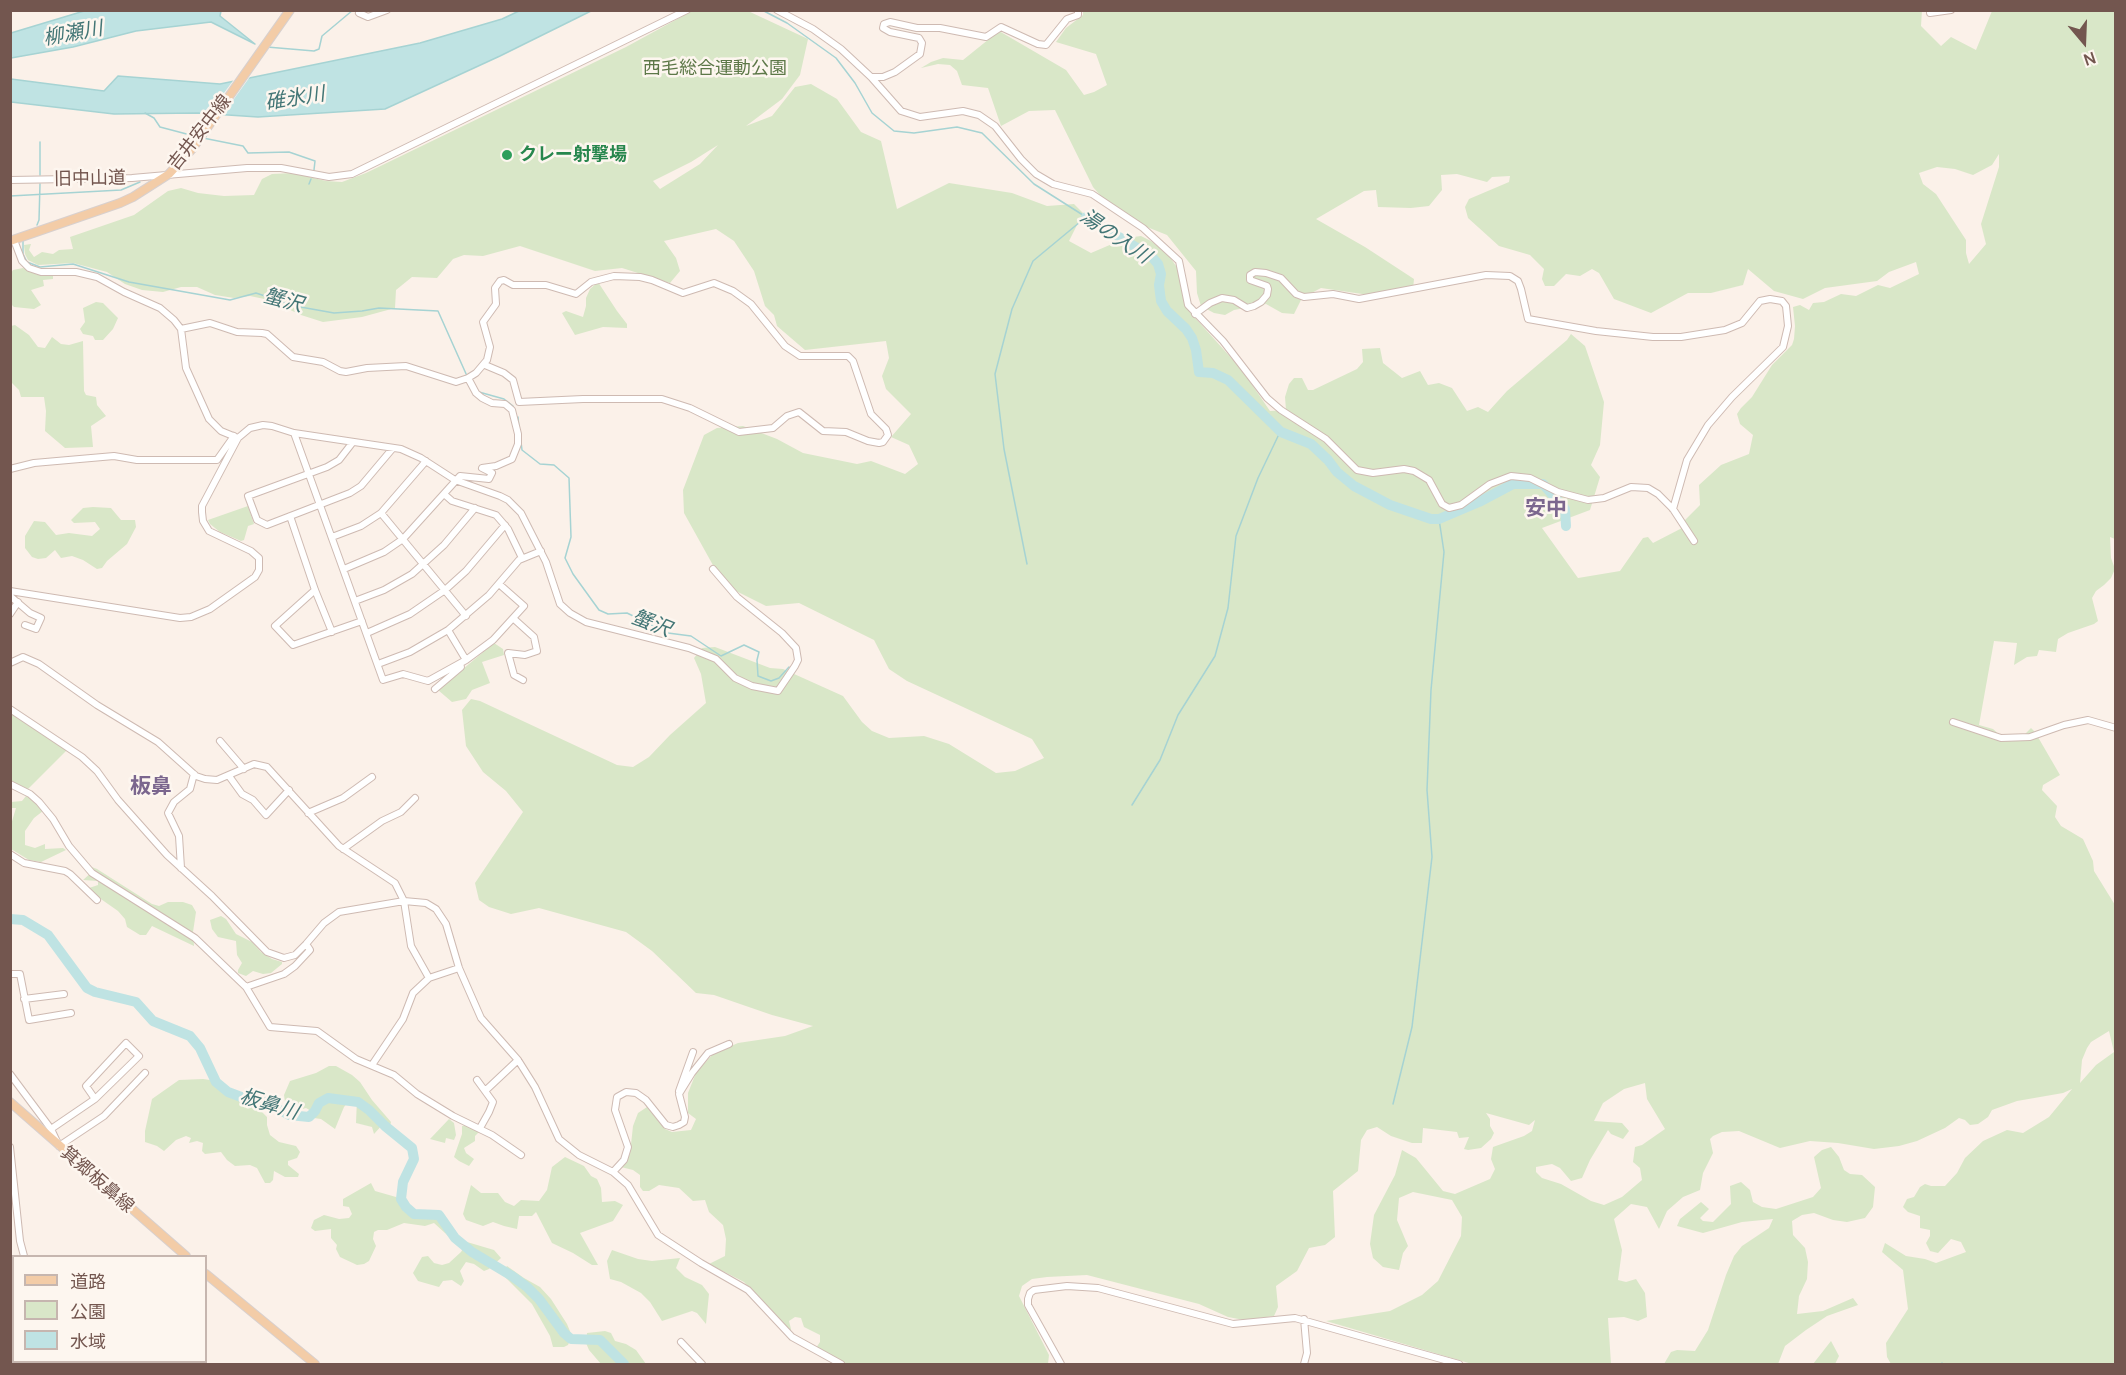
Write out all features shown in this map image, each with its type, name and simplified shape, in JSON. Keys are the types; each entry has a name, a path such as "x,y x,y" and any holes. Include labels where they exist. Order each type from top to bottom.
{"main road":[{"name":"吉井安中線","path":"12,241 120,203 169,174 192,149 289,12"},
{"name":"箕郷板鼻線","path":"10,1101 184,1255"},
{"path":"207,1275 315,1365"}],"street":[{"path":"360,12 368,17 387,10"},
{"name":"旧中山道","path":"10,180 132,178 272,168 290,169 329,177 352,174 687,10"},
{"path":"777,10 813,28 841,49 871,77 901,111 913,117 963,111 984,118 995,126 1036,174 1053,184 1092,194 1125,215 1179,261 1186,301 1195,314 1223,341 1267,398 1281,410 1326,439 1358,470 1373,473 1413,471 1429,480 1445,507 1449,508 1461,505 1485,487 1502,478 1521,476 1570,496 1588,500 1604,498 1631,487 1648,488 1659,494 1673,509 1694,541"},
{"path":"871,77 883,77 895,72 920,54 922,43 919,38 883,28 884,24 890,22 986,37 1001,27 1038,44 1046,45 1067,19 1078,15 1078,10"},
{"path":"1930,13 1951,10"},
{"path":"12,241 22,261 29,268 41,272 76,272 97,277 160,308 174,320 181,329 186,368 209,419 221,431 236,437"},
{"path":"1195,314 1210,303 1222,298 1234,300 1247,308 1254,306 1268,292 1267,286 1250,280 1250,275 1255,272 1281,278 1296,294 1304,297 1326,293 1359,298 1485,275 1510,276 1519,284 1528,319 1596,331 1653,337 1681,337 1737,327 1760,302 1770,299 1782,301 1786,306 1788,326 1783,347 1732,397 1708,425 1687,460 1673,509"},
{"path":"181,329 210,324 237,332 262,333 267,334 293,357 323,362 345,372 401,365 456,382 468,378 488,360 490,347 483,322 496,304 495,288 500,281 504,280 513,285 546,285 576,294 591,282 614,276 652,280 680,293 714,283 733,291 751,304 785,346 800,356 848,356 853,361 872,414 886,429 888,435 883,442 879,443 846,432 823,431 799,412 787,417 773,428 739,432 690,408 662,399 519,402 513,380 485,364"},
{"path":"344,569 384,552 403,539 460,476 489,479 492,473 482,468 496,466 512,459 518,444 513,410 505,404 492,403 482,398 476,393 468,378"},
{"path":"10,469 45,461 114,456 137,460 217,460 236,437 250,428 263,425 294,433 410,452 455,480 500,496 515,506 541,551 560,604 579,619 689,648 716,659 735,678 752,686 778,691 798,660 796,648 782,633 737,597 713,569"},
{"path":"294,433 384,680 402,674 428,681 463,662 493,640 524,606 500,584"},
{"path":"10,593 180,618 191,617 210,609 255,577 259,570 260,562 257,555 209,531 202,517 202,506 236,437"},
{"path":"353,442 339,460 309,475 248,496 256,520 267,525 339,499 361,486 393,448"},
{"path":"332,537 361,526 381,513 426,461"},
{"path":"444,494 452,501 496,515 505,525 522,558"},
{"path":"355,601 393,585 423,564 444,545 475,508"},
{"path":"381,513 466,616"},
{"path":"290,516 332,632"},
{"path":"367,633 410,614 445,590 461,576 505,525"},
{"path":"378,664 410,652 447,630 466,616 500,584 522,558 541,551"},
{"path":"315,590 275,626 293,645 362,621"},
{"path":"10,593 30,613 41,618 36,629 25,626"},
{"path":"10,614 18,602"},
{"path":"514,619 534,637 537,651 525,654 508,653 514,675 522,680"},
{"path":"447,630 463,662"},
{"path":"10,663 23,657 39,664 97,705 163,746 194,774 212,780 229,776 254,764 264,765 272,771 343,849 395,884 404,901 411,946 429,978"},
{"path":"435,689 461,667 463,662"},
{"path":"10,709 82,757 97,771 118,800 167,855 267,951 284,958 295,955 324,923 339,912 404,901 426,903 436,909 446,924 459,968 481,1018 518,1060 535,1087 559,1138 579,1155 613,1172 628,1185 658,1235 748,1290 792,1337 841,1365"},
{"path":"1953,722 2001,738 2030,737 2064,725 2088,720 2115,728"},
{"path":"220,741 244,769"},
{"path":"181,868 179,836 168,813 174,802 190,789 194,774"},
{"path":"229,776 242,794 253,800 266,815 289,790"},
{"path":"308,813 344,798 372,777"},
{"path":"10,784 30,794 39,802 54,819 69,846 92,873 195,938 246,987 270,1027 317,1031 356,1059 394,1075 417,1094 453,1116 480,1128 521,1155"},
{"path":"343,849 382,821 400,812 415,798"},
{"path":"10,854 24,863 56,868 70,874 97,900"},
{"path":"246,987 284,974 310,950 306,944"},
{"path":"372,1065 403,1019 413,993 429,978 459,968"},
{"path":"10,974 20,974 29,1020 71,1013"},
{"path":"24,999 64,994"},
{"path":"51,1129 95,1099 139,1056 126,1043 86,1086 95,1099"},
{"path":"679,1094 697,1065 708,1053 729,1044"},
{"path":"613,1172 622,1164 628,1146 615,1110 617,1097 626,1092 636,1093 646,1100 666,1125 673,1127 684,1122 685,1117 679,1094 693,1052"},
{"path":"485,1091 518,1060"},
{"path":"10,1074 51,1129 59,1146 104,1116 145,1073"},
{"path":"477,1080 493,1102 480,1128"},
{"path":"10,1147 24,1255"},
{"path":"1061,1365 1037,1324 1029,1305 1028,1299 1034,1290 1067,1286 1098,1288 1233,1324 1286,1318 1304,1319 1459,1365"},
{"path":"1304,1319 1307,1353 1304,1365"},
{"path":"681,1342 702,1365"}],"green space":[{"name":"西毛総合運動公園","path":"1083,10 1922,10 1921,26 1941,46 1951,37 1976,50 1992,11 2115,11 2115,539 2110,537 2111,558 2115,569 2111,578 2096,591 2092,598 2098,621 2058,639 2056,652 2039,650 2037,656 2027,657 2014,665 2017,643 1994,641 1979,725 1993,729 2001,736 2022,737 2031,728 2035,732 2060,775 2043,785 2042,790 2057,806 2055,817 2061,826 2083,839 2093,861 2094,871 2115,905 2115,1364 1891,1364 1887,1357 1886,1343 1908,1309 1903,1270 1882,1252 1885,1243 1906,1256 1936,1263 1966,1252 1961,1242 1951,1239 1938,1253 1930,1251 1926,1243 1930,1230 1920,1228 1920,1216 1908,1212 1903,1207 1907,1199 1914,1197 1920,1187 1925,1184 1945,1186 1957,1173 1965,1158 1983,1141 2007,1130 2023,1133 2049,1117 2072,1089 2063,1093 2017,1101 1992,1110 1988,1117 1978,1124 1970,1125 1959,1118 1945,1128 1917,1141 1899,1146 1874,1149 1810,1141 1780,1148 1739,1131 1722,1132 1713,1136 1710,1139 1713,1153 1703,1173 1700,1190 1683,1197 1667,1211 1659,1229 1647,1207 1631,1204 1614,1219 1622,1250 1618,1280 1626,1282 1636,1279 1645,1293 1647,1317 1638,1321 1624,1317 1608,1318 1611,1364 1472,1364 1326,1321 1390,1311 1422,1295 1438,1281 1461,1236 1462,1217 1452,1200 1413,1192 1399,1198 1397,1220 1408,1246 1403,1253 1399,1270 1383,1267 1373,1258 1370,1244 1374,1215 1395,1175 1402,1150 1416,1158 1443,1191 1455,1194 1490,1179 1495,1169 1491,1159 1493,1147 1532,1131 1535,1120 1529,1125 1486,1113 1494,1133 1481,1148 1468,1150 1464,1149 1469,1137 1459,1138 1457,1132 1423,1128 1422,1143 1412,1143 1391,1136 1377,1127 1367,1130 1361,1140 1358,1171 1333,1191 1335,1237 1325,1245 1309,1248 1297,1271 1276,1286 1278,1307 1274,1316 1244,1320 1228,1317 1199,1304 1087,1275 1047,1277 1032,1279 1022,1286 1019,1296 1049,1355 1048,1364 844,1364 816,1348 820,1342 820,1335 804,1327 801,1318 795,1317 789,1321 790,1333 744,1282 709,1264 725,1256 726,1239 723,1225 709,1212 705,1200 693,1201 679,1188 659,1185 649,1191 643,1191 640,1187 640,1175 633,1170 621,1167 630,1154 633,1126 638,1113 647,1107 665,1129 672,1132 691,1130 696,1119 688,1113 688,1093 696,1073 713,1054 738,1043 785,1036 813,1026 714,995 696,993 652,951 626,932 539,908 511,914 489,907 479,900 475,883 523,812 506,791 483,772 466,746 462,710 471,699 480,701 617,765 633,767 649,757 706,703 701,674 694,658 702,648 715,647 770,668 783,669 843,696 862,722 872,731 889,738 924,736 949,744 996,773 1015,771 1044,758 1032,739 907,681 889,669 874,640 799,603 766,606 724,585 684,513 683,490 704,435 717,428 743,426 777,439 803,453 857,464 871,461 905,474 918,464 909,445 891,437 911,414 886,389 882,376 889,358 886,341 805,350 777,326 774,315 765,306 754,271 734,241 716,229 664,241 676,258 680,271 670,283 622,268 595,271 520,246 483,256 464,255 453,259 437,278 412,277 396,290 395,308 362,317 323,322 301,315 269,300 250,296 234,298 215,295 197,287 181,287 163,292 142,290 125,284 107,272 73,263 38,265 28,260 25,254 24,245 31,244 29,250 34,257 42,252 53,254 59,250 73,249 70,237 134,215 168,191 181,188 198,193 224,196 254,195 262,179 272,174 293,173 326,181 342,182 366,173 626,47 692,11 748,11 808,39 800,75 782,99 746,126 772,116 795,87 811,84 837,99 861,132 881,141 897,209 949,183 1012,193 1047,206 1074,204 1083,213 1069,241 1091,253 1126,238 1141,236 1151,241 1167,253 1183,276 1189,311 1242,370 1270,411 1286,410 1285,397 1289,384 1294,378 1302,378 1308,390 1313,390 1357,369 1363,362 1362,349 1380,348 1383,363 1402,378 1420,371 1428,385 1439,383 1452,388 1467,411 1478,407 1488,412 1507,391 1567,340 1571,334 1585,346 1604,402 1600,445 1591,465 1600,477 1590,510 1542,528 1578,578 1620,571 1643,538 1648,537 1653,543 1684,527 1685,520 1700,505 1699,485 1721,465 1749,454 1753,435 1740,424 1737,414 1752,397 1772,365 1792,345 1795,326 1793,307 1800,305 1809,310 1813,303 1824,302 1841,294 1856,296 1878,285 1890,288 1919,274 1916,262 1889,272 1877,281 1825,288 1803,299 1774,291 1748,269 1743,285 1711,293 1688,293 1651,313 1614,299 1599,273 1592,269 1580,276 1566,274 1554,286 1545,286 1542,279 1544,269 1530,255 1499,246 1468,218 1465,207 1469,199 1509,182 1510,176 1492,177 1487,182 1457,174 1441,175 1442,190 1429,206 1378,207 1376,190 1364,191 1316,219 1414,279 1413,289 1376,296 1321,288 1302,298 1294,314 1282,313 1266,304 1234,310 1225,315 1214,313 1201,306 1197,293 1196,271 1167,235 1117,215 1093,187 1055,110 1029,111 1001,126 988,88 962,85 957,71 950,65 938,64 921,68 943,58 963,60 999,31 1066,70 1084,95 1094,92 1107,85 1096,54 1056,42 1066,28 1083,15","holes":["718,145 700,164 660,189 653,181","1999,154 1999,167 1981,224 1986,244 1969,264 1966,240 1936,194 1923,184 1919,173 1937,167 1955,169 1973,175 1992,165","2109,1031 2114,1052 2096,1065 2080,1083 2082,1060 2091,1042","1645,1083 1647,1099 1665,1129 1642,1145 1635,1147 1633,1162 1640,1168 1642,1180 1622,1197 1604,1205 1591,1201 1561,1184 1542,1178 1536,1172 1536,1167 1552,1164 1560,1168 1571,1181 1582,1178 1608,1130 1611,1134 1623,1139 1629,1131 1622,1123 1594,1121 1603,1103 1624,1089"]},
{"path":"23,268 38,275 53,275 53,279 43,280 44,286 31,290 41,305 34,309 14,307 11,304 10,275 13,270"},
{"path":"598,282 627,324 627,328 603,327 575,335 562,313 566,311 583,317 586,298 590,289"},
{"path":"96,302 103,303 118,318 113,329 103,340 95,340 93,336 83,334 80,329 85,322 83,308"},
{"path":"15,325 29,335 38,347 45,348 52,337 61,344 69,345 83,341 84,391 86,395 96,397 97,405 106,416 91,426 93,447 65,448 45,431 44,397 21,397 19,390 12,383 11,326"},
{"path":"248,506 254,524 248,526 244,540 241,541 220,532 208,520"},
{"path":"83,508 111,508 121,520 135,520 136,527 127,544 102,568 97,569 72,556 61,558 55,550 46,558 38,559 32,557 25,548 25,536 34,521 45,522 56,535 69,533 92,536 100,529 95,522 74,523 71,520"},
{"path":"494,643 503,649 504,655 482,662 490,683 472,690 466,699 452,702 438,690"},
{"path":"12,713 67,750 28,789 11,781"},
{"path":"26,796 30,797 43,811 34,818 25,831 25,845 35,848 45,844 45,849 63,848 66,850 41,862 29,860 11,849 10,828 16,808 11,808 11,802 22,801"},
{"path":"89,866 152,904 159,906 168,902 183,902 192,905 196,912 193,932 194,946 152,926 146,935 140,935 127,927 125,919 118,911 89,888 98,885 98,881 83,880 93,871"},
{"path":"221,916 226,919 236,934 252,942 261,952 282,964 271,973 263,974 253,971 246,976 238,973 242,963 237,955 236,941 218,937 212,929 210,920"},
{"path":"329,1066 336,1066 360,1082 391,1122 390,1126 384,1123 374,1134 372,1127 356,1123 357,1099 351,1099 344,1107 335,1129 321,1119 314,1118 311,1111 306,1108 292,1112 285,1102 284,1095 290,1081 316,1073"},
{"path":"179,1080 210,1080 226,1094 252,1105 265,1104 270,1107 269,1110 263,1108 260,1110 267,1117 270,1135 279,1142 296,1146 300,1152 297,1158 288,1161 288,1165 299,1174 298,1177 285,1177 274,1171 273,1180 265,1183 257,1168 250,1165 235,1166 221,1152 205,1154 202,1151 203,1143 197,1141 189,1143 191,1138 186,1136 176,1140 164,1151 145,1142 152,1099"},
{"path":"449,1119 454,1123 456,1135 454,1140 446,1138 445,1143 430,1139"},
{"path":"467,1125 479,1132 475,1136 475,1141 464,1148 466,1153 474,1159 469,1166 454,1157 462,1134 462,1126"},
{"path":"1831,1147 1839,1157 1844,1170 1850,1174 1862,1175 1875,1187 1873,1207 1865,1218 1847,1222 1814,1213 1802,1215 1792,1221 1793,1235 1805,1248 1808,1262 1807,1279 1799,1296 1797,1314 1823,1311 1853,1298 1858,1305 1827,1316 1806,1330 1785,1346 1778,1364 1664,1364 1671,1352 1695,1351 1708,1330 1734,1256 1742,1246 1769,1228 1773,1219 1742,1222 1703,1233 1677,1226 1680,1219 1701,1202 1709,1209 1700,1218 1703,1221 1713,1222 1731,1204 1730,1186 1741,1182 1750,1190 1753,1202 1762,1207 1776,1209 1813,1197 1821,1188 1814,1157 1822,1150"},
{"path":"565,1157 584,1166 591,1176 597,1179 601,1188 602,1202 615,1201 623,1205 613,1221 580,1233 598,1265 592,1265 552,1243 536,1212 532,1216 519,1216 517,1229 493,1222 483,1226 466,1220 463,1214 471,1185 481,1193 498,1193 505,1202 514,1206 521,1200 539,1201 547,1190 552,1167"},
{"path":"371,1183 375,1191 396,1197 411,1217 436,1218 443,1221 459,1240 456,1243 434,1223 425,1226 404,1223 387,1230 374,1232 373,1239 376,1246 369,1261 364,1264 357,1265 340,1257 336,1249 337,1245 331,1238 331,1229 315,1231 311,1228 314,1220 324,1215 339,1219 349,1218 352,1214 349,1207 343,1206 343,1199"},
{"path":"467,1242 494,1250 501,1258 484,1271 466,1262 460,1271 464,1281 461,1286 452,1280 443,1281 439,1287 418,1281 413,1273 422,1257 428,1256 434,1263 442,1265 449,1263 461,1252"},
{"path":"612,1250 652,1261 680,1258 676,1268 685,1277 702,1285 709,1294 706,1324 697,1313 692,1311 662,1321 650,1302 641,1293 610,1279 607,1261"},
{"path":"507,1266 540,1287 551,1299 572,1336 568,1345 553,1347 550,1336 532,1304 501,1273"},
{"path":"605,1331 611,1333 615,1341 636,1350 646,1364 601,1364 589,1350 586,1343 587,1333"},
{"path":"1831,1341 1839,1356 1835,1364 1813,1364"}],"water":[{"name":"柳瀬川","path":"84,11 221,11 220,16 255,44 211,22 136,31 73,47 11,58 11,33"},
{"name":"碓氷川","path":"519,11 591,11 385,109 258,117 198,113 114,114 11,102 11,79 104,91 118,76 220,84 420,43 502,19"}],"pier":[{"path":"252,74 221,117 207,116 235,78"}],"waterway":[{"path":"267,47 314,51 319,49 322,36 353,10"},
{"name":"湯の入川","path":"762,10 787,23 836,58 855,83 872,113 894,131 914,133 957,127 982,133 1034,184 1086,217 1033,261 1012,309 995,374 1004,449 1027,564"},
{"path":"145,113 154,118 160,127 198,137"},
{"path":"203,138 243,146 248,153 289,152 315,161 314,170"},
{"name":"蟹沢","path":"40,142 40,175"},
{"path":"309,184 311,179"},
{"path":"10,196 121,190 140,182"},
{"name":"蟹沢","path":"37,225 40,184"},
{"name":"湯の入川","path":"1086,217 1152,257 1158,264 1161,274 1159,285 1161,301 1167,311 1192,338 1199,372 1213,373 1228,380 1281,432 1311,444 1337,472 1354,486 1390,505 1431,519 1439,519 1513,484 1543,484 1565,509 1566,526"},
{"name":"蟹沢","path":"23,241 23,254 27,262 40,267 73,264 129,282 230,300 256,293 295,306 334,313 379,308 438,311 467,376"},
{"name":"蟹沢","path":"479,392 504,399 513,406"},
{"name":"蟹沢","path":"518,417 519,428"},
{"path":"1132,805 1160,760 1178,715 1215,656 1228,608 1236,536 1258,478 1281,430"},
{"name":"蟹沢","path":"521,442 522,450 540,464 554,465 569,478 571,537 565,558 573,574 599,610 608,614 627,613 668,633 691,636 721,656 744,645 759,652 758,676 771,681 779,678 789,667"},
{"path":"1393,1104 1412,1027 1432,857 1427,790 1431,690 1444,552 1439,519"},
{"name":"板鼻川","path":"10,919 23,920 48,935 87,988 136,1002 153,1021 190,1036 200,1048 216,1082 228,1092 252,1101 264,1101 289,1115 309,1117 319,1103 328,1098 358,1102 412,1148 414,1159 403,1182 401,1199 406,1207 414,1214 439,1215 455,1238 472,1252 527,1287 571,1339 600,1340 624,1364"}],"place":[{"name":"クレー射撃場","path":"507,155"}],"district":[{"name":"安中","path":"1546,509"},
{"name":"板鼻","path":"151,787"}]}
